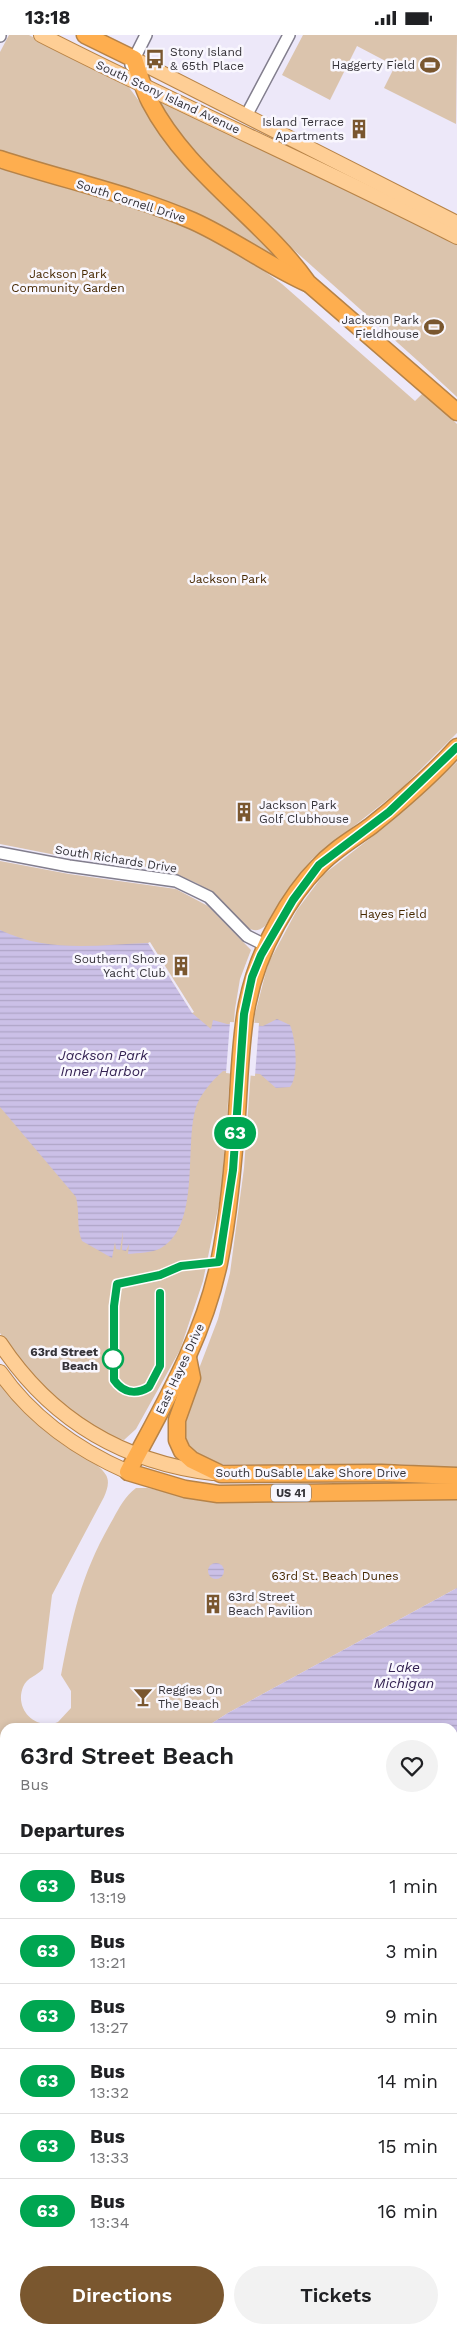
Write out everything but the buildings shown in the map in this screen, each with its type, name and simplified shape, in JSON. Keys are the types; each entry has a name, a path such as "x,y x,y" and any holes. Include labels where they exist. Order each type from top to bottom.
{"highway":[{"name":"South Stony Island Avenue","path":"85,35 134,59"},
{"name":"South Cornell Drive","path":"134,59 150,102 186,154 216,188 292,261 308,283 457,412"},
{"name":"South Cornell Drive","path":"0,159 150,205 192,221 239,245 283,272 308,283"},
{"name":"East Hayes Drive","path":"128,1472 188,1358 209,1304 219,1262 233,1170 244,1014 252,977 266,945 296,895 319,865 389,812 457,747"},
{"path":"188,1358 192,1378 177,1420 177,1440 182,1451 192,1461 221,1474"},
{"name":"South DuSable Lake Shore Drive","path":"128,1472 185,1489 218,1494 457,1491"},
{"name":"South DuSable Lake Shore Drive","path":"221,1474 382,1473 457,1475"}],"main road":[{"name":"South Stony Island Avenue","path":"41,35 125,78 316,166 457,237"},
{"name":"South Stony Island Avenue","path":"134,59 457,223"},
{"name":"US 41","path":"0,1343 31,1385 52,1405 92,1434 137,1456"},
{"name":"US 41","path":"0,1372 16,1393 48,1425 73,1444 128,1472"},
{"name":"South DuSable Lake Shore Drive","path":"137,1456 194,1471 221,1474"}],"street":[{"path":"125,78 146,35"},
{"path":"246,116 288,35"},
{"name":"South Richards Drive","path":"0,853 69,866 176,881 209,897 248,936 266,945"}],"green space":[{"path":"9,35 29,35 128,86 147,112 221,201 288,266 124,189 0,150 0,52"},
{"path":"303,35 457,35 456,124 384,88 395,66 357,46 330,100 282,75"},
{"path":"158,100 378,201 383,208 442,238 447,236 457,241 457,397 244,204 206,165 172,122"},
{"name":"Jackson Park","path":"0,166 159,216 203,234 248,259 282,284 415,401 424,392 457,424 457,733 401,789 312,859 290,886 265,926 258,930 252,930 245,926 217,897 206,889 187,879 161,873 154,868 61,856 0,844"},
{"name":"Hayes Field","path":"457,762 457,1468 399,1464 219,1464 206,1462 181,1441 187,1400 218,1319 230,1273 244,1168 255,1014 268,964 297,910 324,874 386,826"},
{"path":"0,861 69,874 176,889 208,906 251,950 240,979 235,1009 221,1194 203,1281 180,1350 136,1429 124,1440 110,1437 58,1403 14,1354 0,1333"},
{"path":"0,1384 37,1423 66,1447 97,1465 106,1475 108,1483 104,1497 52,1595 43,1669 27,1681 23,1687 21,1695 24,1711 29,1717 40,1723 0,1723"},
{"name":"63rd St. Beach Dunes","path":"136,1488 148,1488 197,1499 457,1498 457,1588 212,1723 54,1723 58,1722 71,1708 71,1691 61,1675 74,1613 86,1576 102,1539 123,1502"}],"water":[{"name":"Jackson Park Inner Harbor","path":"0,930 36,942 54,945 91,946 148,943 192,1013 211,1029 213,1020 227,1024 263,1026 277,1019 290,1025 294,1039 296,1066 293,1082 290,1087 276,1088 260,1074 223,1071 202,1094 195,1111 192,1127 189,1185 181,1223 173,1237 157,1250 128,1254 129,1244 126,1251 122,1250 123,1231 120,1250 116,1249 115,1242 112,1258 82,1241 76,1197 0,1107"},
{"path":"216,1563 222,1565 224,1571 222,1577 216,1579 210,1577 208,1571 210,1565"},
{"name":"Lake Michigan","path":"457,1588 457,1723 212,1723"}],"pier":[{"path":"150,942 194,1012 192,1013 148,943"},
{"path":"230,1022 259,1023 255,1076 226,1073"}],"bus line":[{"name":"63","path":"160,1293 160,1366 158,1374 154,1382 145,1390 127,1392 119,1388 114,1380 114,1306 117,1284 160,1275 181,1266 219,1262 233,1170 244,1014 252,977 266,945 300,888 319,865 389,812 457,747"}],"place":[{"name":"Stony Island & 65th Place","path":"155,59"},
{"name":"Haggerty Field","path":"430,65"},
{"name":"Island Terrace Apartments","path":"359,129"},
{"name":"Jackson Park Fieldhouse","path":"434,327"},
{"name":"Jackson Park Golf Clubhouse","path":"244,812"},
{"name":"Southern Shore Yacht Club","path":"181,966"},
{"name":"63rd Street Beach","path":"113,1359"},
{"name":"63rd Street Beach Pavilion","path":"213,1604"},
{"name":"Reggies On The Beach","path":"143,1697"}],"park label":[{"name":"Jackson Park Community Garden","path":"68,281"}]}
